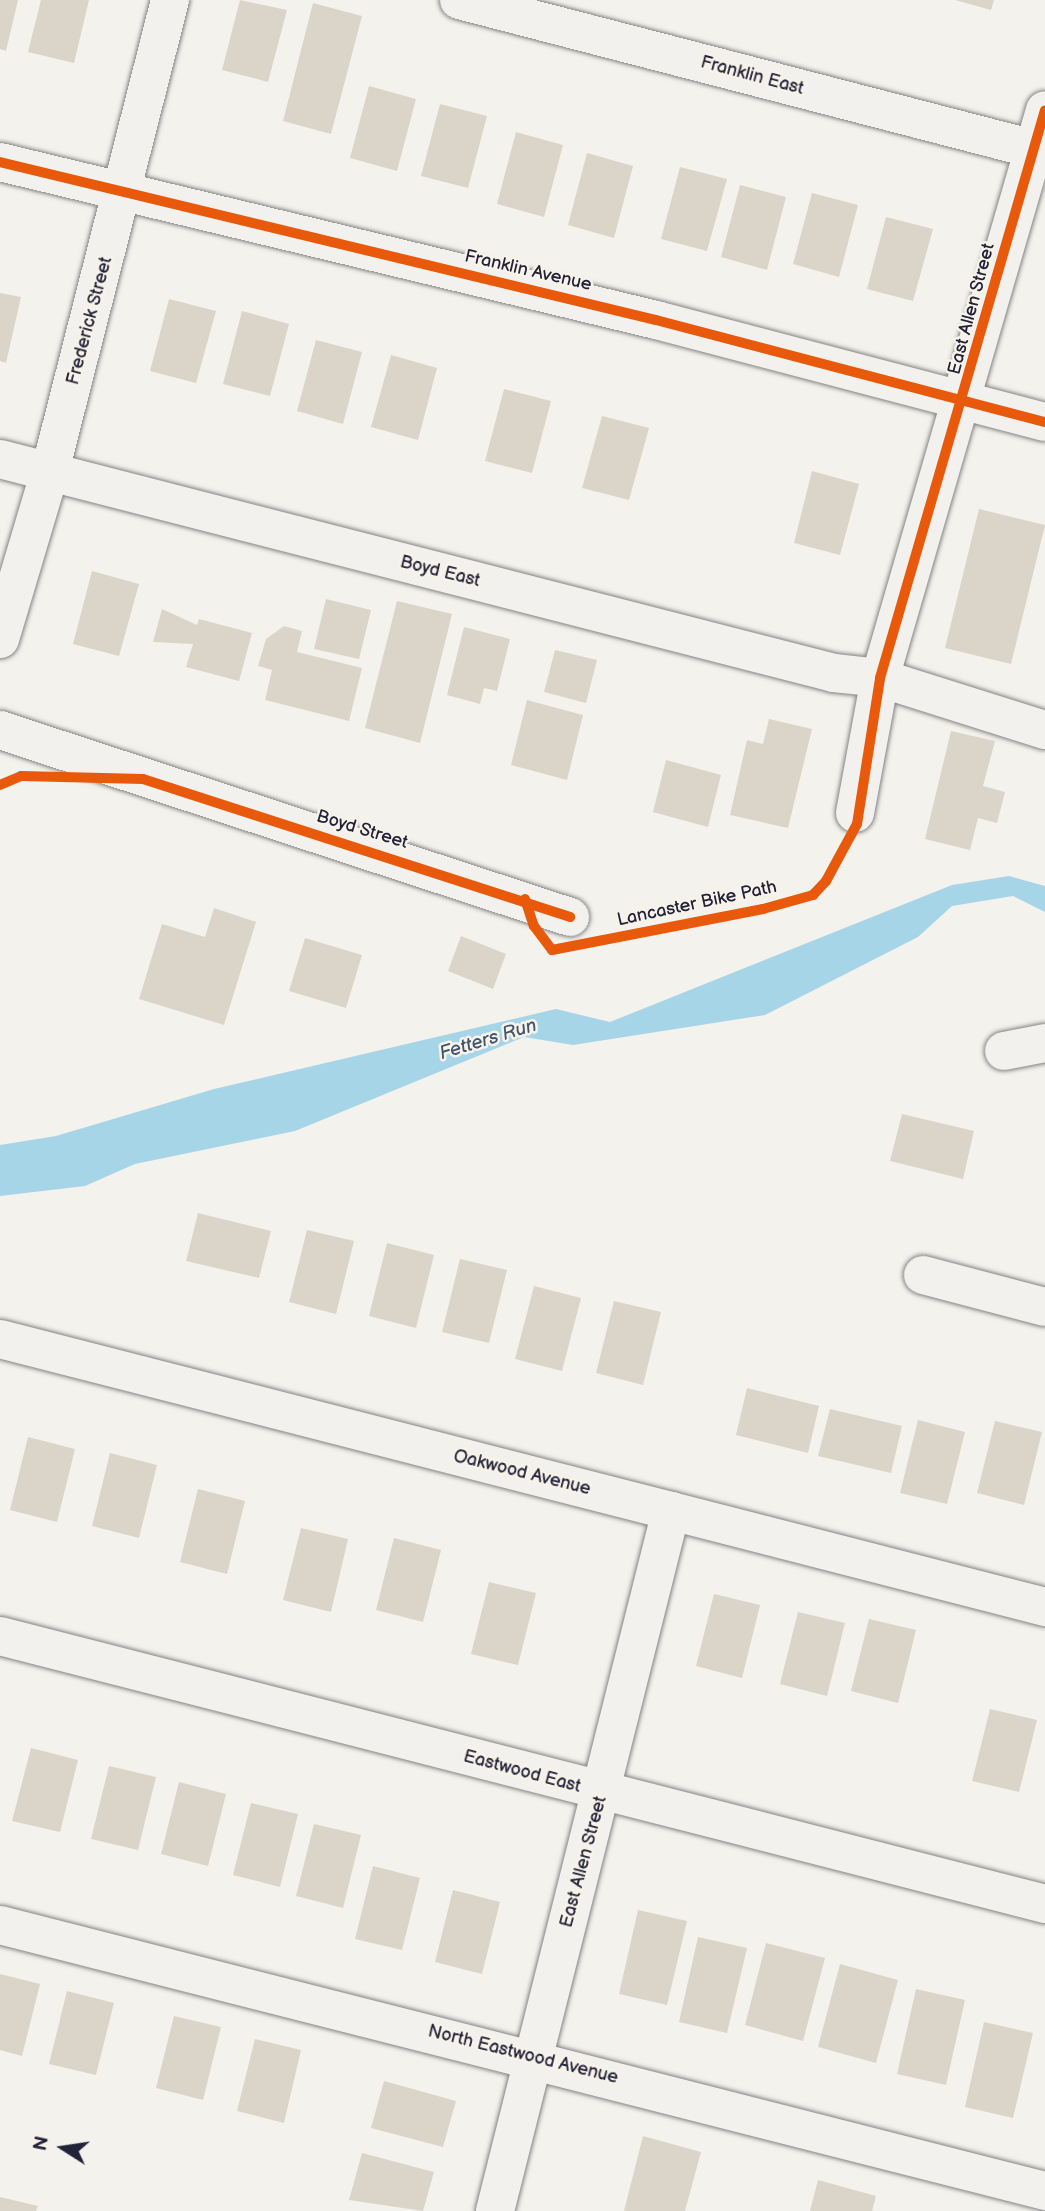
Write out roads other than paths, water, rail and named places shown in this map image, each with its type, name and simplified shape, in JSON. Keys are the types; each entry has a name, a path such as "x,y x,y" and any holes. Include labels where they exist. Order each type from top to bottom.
{"street":[{"name":"Frederick Street","path":"0,639 50,471 124,193 170,0"},
{"name":"Franklin East","path":"460,0 1040,151"},
{"name":"East Allen Street","path":"855,813 880,678 1040,151 1045,110"},
{"name":"Franklin Avenue","path":"0,162 656,320 1045,422"},
{"name":"Boyd East","path":"0,459 834,673 880,678 1045,730"},
{"name":"Boyd Street","path":"0,730 570,917"},
{"path":"1004,1051 1045,1043"},
{"path":"923,1275 1045,1307"},
{"name":"Oakwood Avenue","path":"0,1339 1045,1607"},
{"name":"East Allen Street","path":"495,2211 671,1511"},
{"name":"Eastwood East","path":"0,1636 602,1793 1045,1904"},
{"name":"North Eastwood Avenue","path":"0,1925 534,2057 1028,2195"}],"water":[{"name":"Fetters Run","path":"1009,876 1045,886 1045,912 1013,896 952,906 918,937 765,1015 573,1045 524,1037 295,1131 135,1164 85,1186 0,1196 0,1145 56,1136 214,1089 556,1009 610,1022 952,885"}]}
